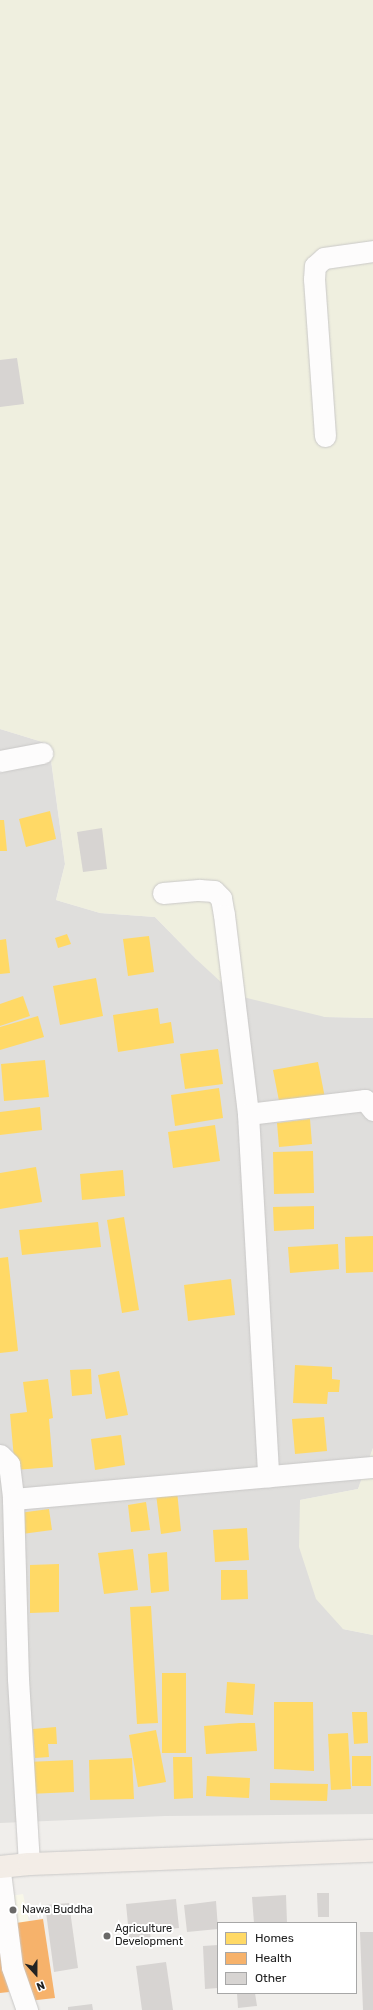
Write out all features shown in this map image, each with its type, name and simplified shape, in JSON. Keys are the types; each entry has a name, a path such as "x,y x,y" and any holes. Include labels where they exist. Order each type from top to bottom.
{"main road":[{"path":"0,1867 29,1864 373,1851"}],"street":[{"path":"325,436 314,279 315,266 324,258 373,251"},
{"path":"0,761 42,753"},
{"path":"163,893 214,891 221,898 248,1114 268,1476"},
{"path":"248,1114 365,1100 373,1110"},
{"path":"0,1455 9,1464 13,1499 18,1678 29,1864"},
{"path":"13,1499 373,1467"},
{"path":"0,1872 12,1967 27,2010"}],"shaded area":[{"path":"0,729 49,744 0,754"},
{"path":"51,761 65,864 56,900 100,913 155,917 196,959 325,1017 373,1018 373,1448 358,1489 300,1500 343,1629 373,1635 373,1814 165,1816 0,1823 0,773"},
{"name":"Nawa Buddha","path":"23,1894 29,1922 0,1930 0,1898"}],"green space":[{"path":"0,0 373,0 373,1018 325,1017 235,995 196,959 155,917 100,913 56,900 65,864 49,744 0,729"},
{"path":"373,1448 373,1635 343,1629 316,1599 299,1547 300,1500 358,1489"}],"building: Homes":[{"path":"50,811 56,839 26,847 19,819"},
{"path":"0,820 4,820 7,851 0,851"},
{"path":"67,934 71,944 58,948 55,938"},
{"path":"149,936 154,972 128,976 123,939"},
{"path":"6,939 10,973 0,974 0,940"},
{"path":"96,978 103,1016 60,1025 53,986"},
{"path":"23,996 30,1016 0,1026 0,1004"},
{"path":"158,1008 160,1024 171,1022 174,1043 118,1052 113,1015"},
{"path":"38,1016 44,1037 0,1050 0,1027"},
{"path":"218,1049 223,1084 185,1089 180,1054"},
{"path":"45,1060 49,1097 4,1101 1,1064"},
{"path":"318,1062 325,1098 280,1106 273,1070"},
{"path":"219,1088 223,1118 175,1126 171,1095"},
{"path":"40,1107 42,1130 0,1135 0,1112"},
{"path":"310,1119 312,1144 279,1147 277,1123"},
{"path":"215,1125 220,1161 173,1168 168,1132"},
{"path":"313,1151 314,1193 274,1194 273,1152"},
{"path":"36,1167 42,1202 0,1209 0,1173"},
{"path":"123,1170 125,1196 82,1200 80,1174"},
{"path":"314,1206 314,1229 274,1231 273,1207"},
{"path":"124,1217 139,1310 122,1313 107,1220"},
{"path":"98,1222 101,1247 22,1255 19,1230"},
{"path":"373,1236 373,1272 346,1273 345,1237"},
{"path":"338,1244 339,1269 290,1273 288,1247"},
{"path":"8,1257 18,1351 0,1353 0,1258"},
{"path":"231,1279 235,1315 188,1321 184,1285"},
{"path":"295,1365 332,1367 332,1379 340,1380 339,1392 328,1392 327,1404 293,1403"},
{"path":"91,1369 92,1394 72,1396 70,1370"},
{"path":"119,1371 128,1415 106,1419 98,1375"},
{"path":"48,1379 53,1418 49,1419 53,1467 15,1470 10,1414 27,1412 23,1382"},
{"path":"324,1417 327,1451 295,1454 292,1419"},
{"path":"121,1435 125,1465 95,1470 91,1439"},
{"path":"177,1491 181,1531 161,1534 156,1494"},
{"path":"146,1502 150,1530 131,1532 128,1505"},
{"path":"49,1509 52,1530 22,1534 19,1513"},
{"path":"247,1528 249,1560 215,1562 213,1530"},
{"path":"133,1549 138,1590 104,1594 98,1553"},
{"path":"167,1552 169,1591 151,1593 148,1554"},
{"path":"59,1564 59,1612 30,1613 30,1565"},
{"path":"221,1570 247,1570 248,1599 221,1600"},
{"path":"151,1606 158,1723 137,1724 130,1607"},
{"path":"162,1673 186,1673 186,1753 162,1753"},
{"path":"227,1682 255,1684 253,1715 225,1713"},
{"path":"274,1702 313,1702 314,1771 274,1769"},
{"path":"352,1712 367,1712 368,1743 354,1744"},
{"path":"255,1723 257,1751 206,1754 204,1726"},
{"path":"56,1727 57,1744 48,1744 49,1757 35,1758 33,1729"},
{"path":"156,1730 166,1782 138,1787 129,1735"},
{"path":"348,1733 351,1789 331,1790 328,1734"},
{"path":"352,1756 371,1756 371,1786 352,1786"},
{"path":"173,1757 192,1757 193,1798 174,1799"},
{"path":"132,1758 134,1799 90,1800 89,1760"},
{"path":"73,1760 74,1792 28,1794 27,1762"},
{"path":"207,1776 250,1778 249,1798 206,1796"},
{"path":"270,1783 328,1784 327,1801 270,1800"}],"building: Health":[{"path":"43,1919 55,1998 28,2001 16,1923"},
{"path":"0,1920 2,1920 9,1992 0,1993"}],"building: Other":[{"path":"17,358 24,404 0,407 0,360"},
{"path":"102,828 107,869 83,872 77,832"},
{"path":"317,1893 329,1893 329,1917 318,1917"},
{"path":"286,1895 287,1922 254,1922 252,1897"},
{"path":"176,1899 179,1928 150,1931 151,1943 130,1945 126,1904"},
{"path":"216,1901 217,1929 187,1932 184,1905"},
{"path":"69,1903 78,1968 54,1972 45,1905"},
{"path":"360,1932 373,1932 373,2010 363,2010"},
{"path":"217,1945 217,1988 205,1989 203,1946"},
{"path":"166,1962 173,2010 142,2010 136,1966"},
{"path":"237,1994 255,1994 257,2006 238,2008"},
{"path":"92,2004 93,2010 68,2010 68,2007"}],"place":[{"name":"Nawa Buddha","path":"13,1910"},
{"name":"Agriculture Development","path":"107,1936"}]}
